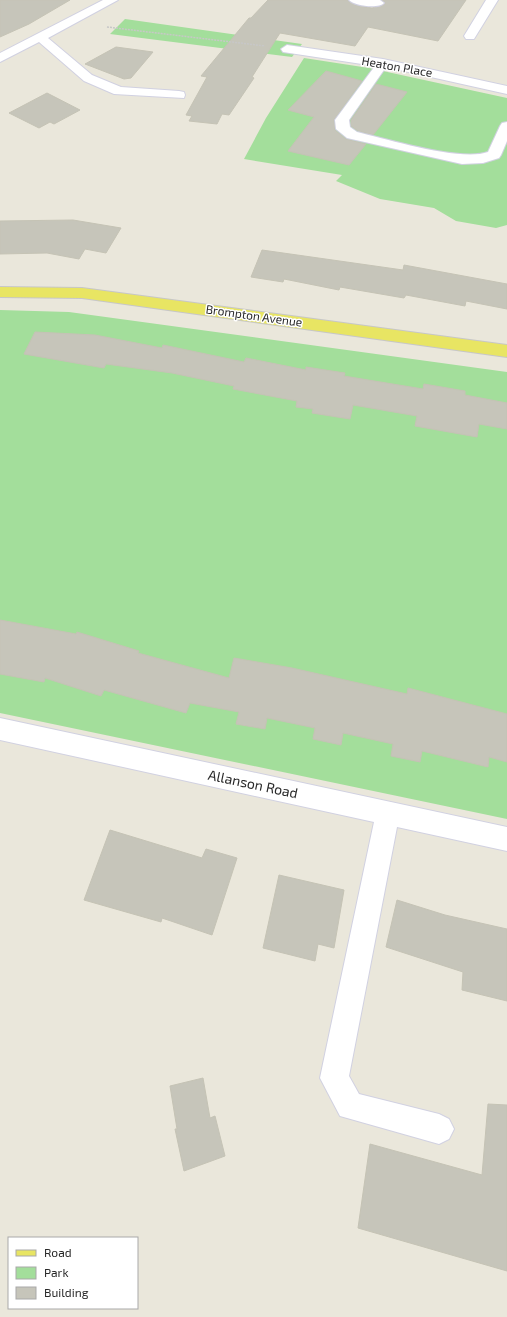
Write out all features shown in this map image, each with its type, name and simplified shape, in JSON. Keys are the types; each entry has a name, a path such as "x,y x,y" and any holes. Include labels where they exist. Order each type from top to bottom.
{"main road":[{"name":"Brompton Avenue","path":"0,292 82,293 507,350"}],"street":[{"path":"0,58 112,0"},
{"path":"355,0 378,3"},
{"path":"470,36 492,0"},
{"path":"40,38 64,56 88,78 119,91 179,95"},
{"name":"Heaton Place","path":"287,49 384,63 507,90"},
{"path":"384,63 342,120 343,129 352,135 454,159 469,160 483,159 494,155 507,126"},
{"name":"Allanson Road","path":"0,729 507,839"},
{"path":"388,813 334,1078 350,1106 439,1129"}],"path":[{"path":"71,22 287,49"}],"green space":[{"path":"125,19 302,44 292,57 110,34"},
{"path":"304,58 369,68 507,98 507,225 496,228 456,221 434,208 380,199 336,181 342,175 244,159 266,118"},
{"path":"0,310 69,312 507,372 507,819 0,713"}],"building":[{"path":"0,0 70,0 29,24 0,37"},
{"path":"268,0 348,0 356,5 372,8 385,4 382,0 466,0 438,41 368,27 355,46 280,33 252,77 254,78 229,115 222,114 217,124 189,121 192,116 186,115 207,77 201,76 249,18 251,18"},
{"path":"116,47 153,52 131,78 124,79 85,64"},
{"path":"326,71 362,81 334,120 335,130 346,139 366,144 349,165 288,151 314,117 288,110"},
{"path":"376,84 407,92 373,135 358,131 351,126 351,120"},
{"path":"47,93 80,110 54,124 50,122 39,128 9,113"},
{"path":"73,220 121,228 106,253 85,249 79,259 47,253 0,254 0,221"},
{"path":"262,250 403,270 404,265 507,284 507,309 466,301 465,306 406,295 404,298 340,287 339,290 284,279 283,282 251,277"},
{"path":"35,332 95,335 162,348 163,345 244,362 246,358 306,370 306,367 345,373 344,376 423,389 424,384 465,391 465,395 507,403 507,429 479,424 477,437 415,426 417,416 353,405 350,419 312,413 313,409 296,407 297,401 233,389 234,386 172,373 106,364 104,368 24,354"},
{"path":"0,620 76,634 77,632 139,651 138,653 229,678 234,658 292,668 407,694 408,688 507,714 507,762 489,757 488,767 422,751 420,762 391,756 393,744 343,733 341,745 313,739 315,728 267,718 265,729 236,724 239,712 190,703 186,713 104,690 101,696 45,678 44,682 0,674"},
{"path":"110,830 202,858 206,849 237,858 212,935 162,918 161,922 84,900"},
{"path":"279,875 344,890 334,948 318,944 315,961 263,948"},
{"path":"397,900 445,915 507,929 507,1001 462,990 463,972 386,947"},
{"path":"203,1078 210,1118 215,1116 225,1156 184,1171 175,1129 177,1129 170,1086"},
{"path":"488,1104 507,1105 507,1271 358,1228 370,1144 482,1175"}]}
